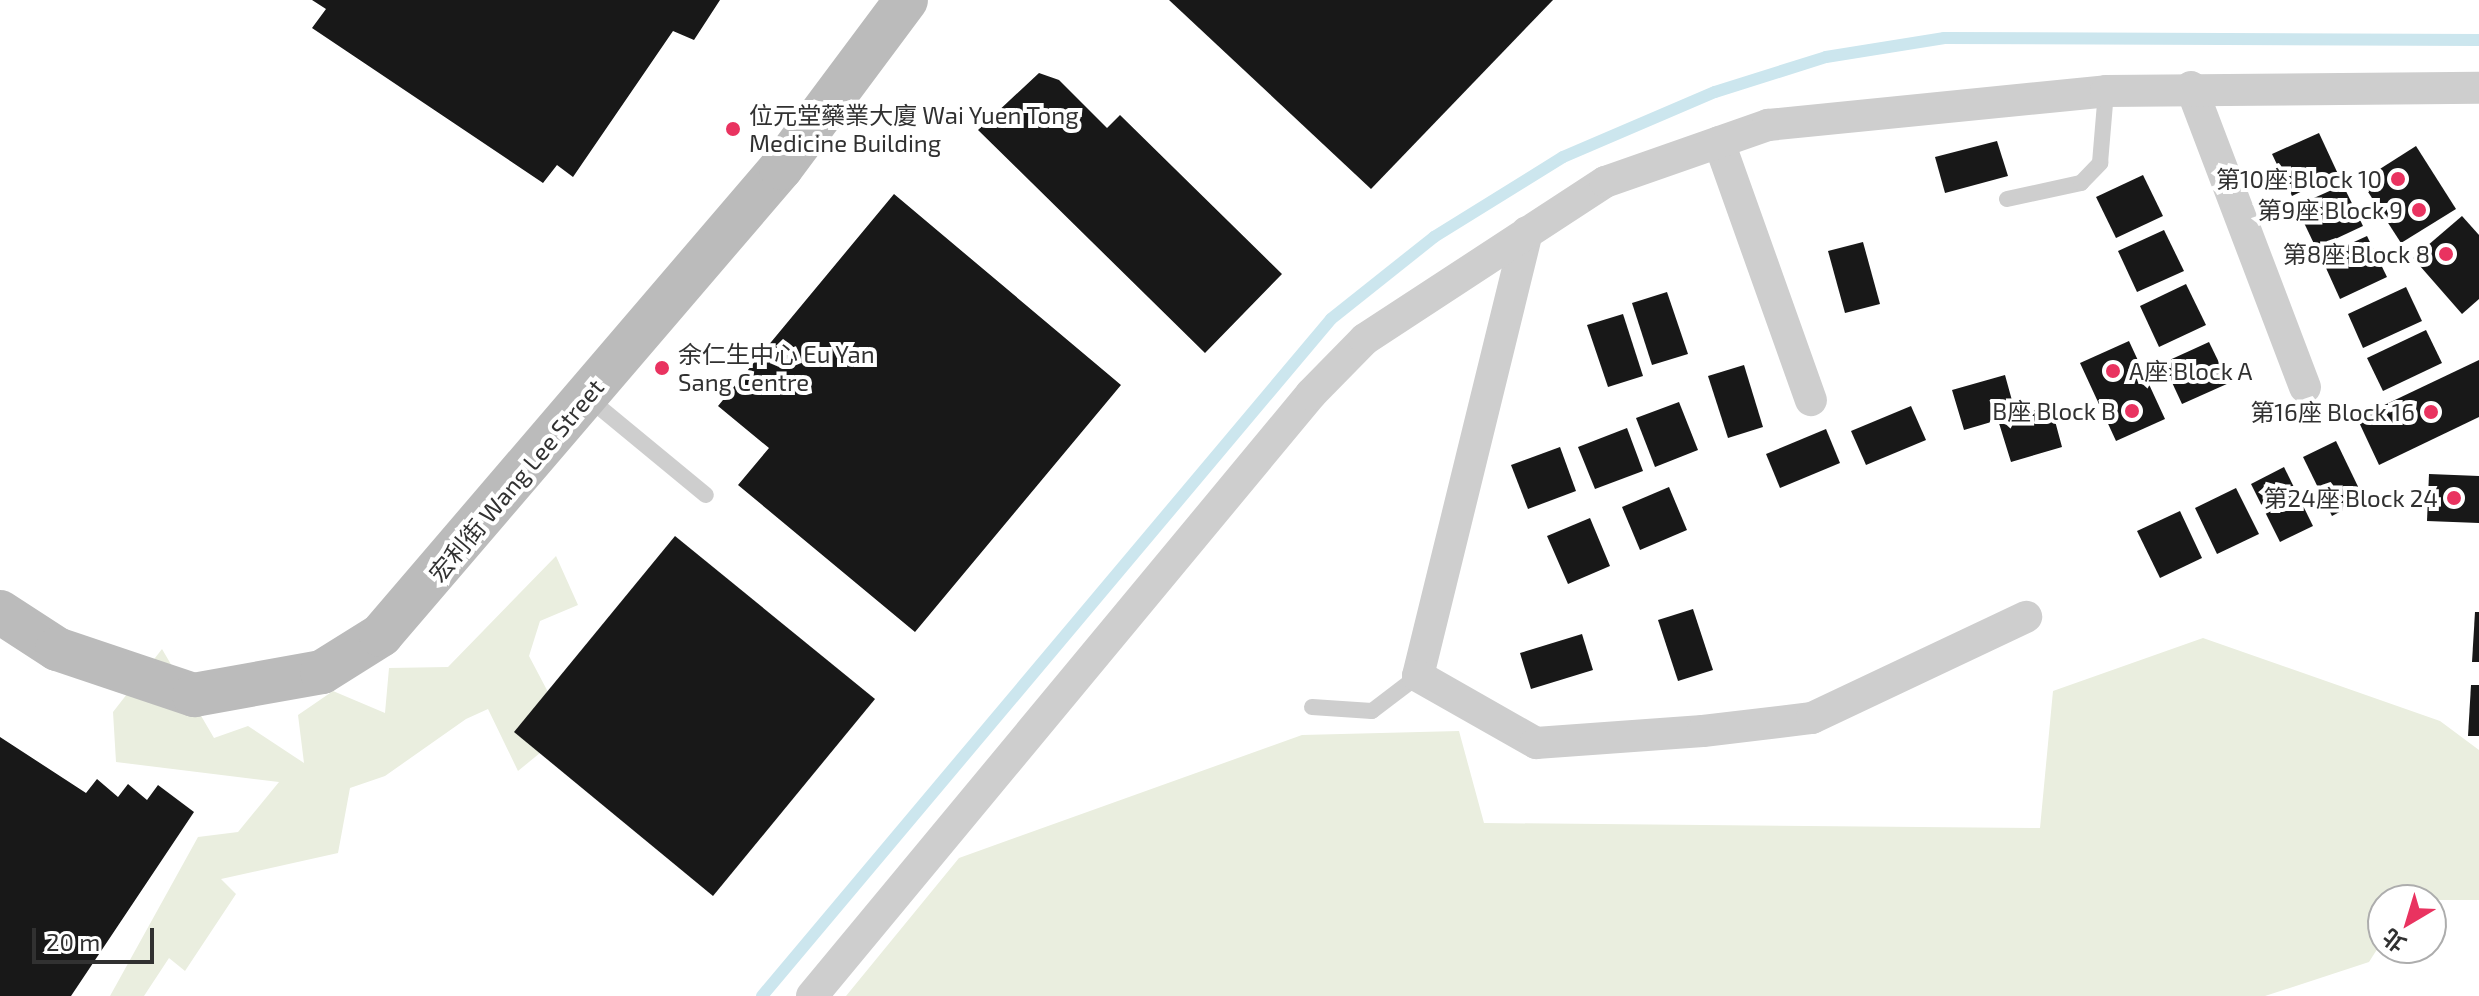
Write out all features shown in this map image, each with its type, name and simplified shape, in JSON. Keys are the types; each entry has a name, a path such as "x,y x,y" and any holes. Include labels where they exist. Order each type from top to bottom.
{"street":[{"name":"宏利街 Wang Lee Street","path":"0,612 57,649 194,695 322,672 381,635 781,168 906,0"},
{"path":"812,996 1311,394 1365,339 1605,182 1768,125 2106,91 2191,87 2479,88"},
{"path":"2191,87 2305,387"},
{"path":"1719,142 1811,400"},
{"path":"1527,232 1418,676 1536,743 1703,731 1812,718 2026,617"}],"lane":[{"path":"2007,199 2081,183 2100,163 2106,91"},
{"path":"587,397 706,495"},
{"path":"1312,707 1372,711 1418,676"}],"shaded area":[{"path":"556,556 578,605 540,621 529,656 568,730 518,771 488,709 466,719 385,776 350,788 338,853 221,879 236,894 185,971 169,958 144,996 110,996 198,837 238,832 279,782 116,762 113,712 162,649 214,738 248,726 304,763 298,715 333,691 385,713 389,668 448,667"},
{"path":"2203,638 2440,721 2479,750 2479,900 2447,900 2447,884 2367,884 2367,963 2265,996 846,996 959,858 1302,735 1459,731 1484,823 2040,828 2053,691"}],"building":[{"path":"312,0 720,0 694,40 673,31 573,177 557,165 543,183 312,28 326,9"},
{"path":"1169,0 1553,0 1371,189"},
{"path":"1039,73 1059,80 1107,128 1120,115 1282,274 1205,353 978,130"},
{"path":"2319,133 2338,174 2292,196 2272,154"},
{"path":"1997,141 2008,176 1945,193 1935,157"},
{"path":"2416,146 2456,209 2401,243 2361,181"},
{"path":"2143,175 2163,216 2116,238 2096,197"},
{"path":"2343,185 2363,226 2316,248 2296,206"},
{"path":"894,194 1121,385 915,632 738,485 769,448 718,406"},
{"name":"第8座 Block 8","path":"2462,216 2479,235 2479,299 2462,314 2413,258"},
{"path":"2164,230 2184,271 2137,292 2118,251"},
{"path":"2367,236 2387,277 2340,299 2321,257"},
{"path":"1863,242 1880,304 1845,313 1828,251"},
{"path":"2186,284 2206,325 2159,347 2140,306"},
{"path":"2406,287 2422,321 2363,348 2348,314"},
{"path":"1667,292 1688,354 1652,365 1632,303"},
{"path":"1623,314 1643,376 1608,387 1587,325"},
{"path":"2426,330 2442,363 2383,391 2367,358"},
{"path":"2129,341 2165,419 2116,441 2080,363"},
{"path":"2209,342 2229,383 2182,404 2163,363"},
{"path":"2479,360 2479,417 2379,465 2357,418"},
{"path":"1744,365 1763,427 1728,438 1708,376"},
{"path":"2005,375 2016,415 2051,406 2062,447 2011,462 1998,420 1964,430 1952,390"},
{"path":"1679,402 1698,450 1655,467 1636,418"},
{"path":"1911,406 1926,440 1866,465 1851,431"},
{"path":"1627,428 1643,471 1595,489 1578,447"},
{"path":"1826,429 1840,463 1780,488 1766,454"},
{"path":"2336,441 2364,499 2332,516 2303,457"},
{"path":"1560,447 1576,491 1528,509 1511,465"},
{"path":"2284,467 2313,526 2280,542 2251,484"},
{"name":"第24座 Block 24","path":"2429,474 2479,476 2479,523 2427,521"},
{"path":"1669,487 1687,530 1640,550 1622,507"},
{"path":"2236,488 2259,534 2217,554 2195,508"},
{"path":"2180,511 2202,558 2160,578 2137,531"},
{"path":"1590,518 1610,566 1568,584 1547,536"},
{"path":"675,536 875,699 713,896 514,732"},
{"path":"1693,609 1713,670 1678,681 1658,620"},
{"path":"2475,612 2479,612 2479,662 2472,662"},
{"path":"1582,634 1593,670 1531,689 1520,653"},
{"path":"2471,685 2479,685 2479,736 2468,736"},
{"path":"0,737 86,793 97,779 118,797 128,784 147,800 158,785 194,812 71,996 0,996"}],"waterway":[{"path":"762,996 1331,319 1434,237 1563,157 1715,92 1826,57 1944,38 2479,40"}],"place":[{"name":"位元堂藥業大廈 Wai Yuen Tong Medicine Building","path":"733,129"},
{"name":"第10座 Block 10","path":"2398,179"},
{"name":"第9座 Block 9","path":"2419,210"},
{"name":"第8座 Block 8","path":"2446,254"},
{"name":"余仁生中心 Eu Yan Sang Centre","path":"662,368"},
{"name":"A座 Block A","path":"2113,371"},
{"name":"B座 Block B","path":"2132,411"},
{"name":"第16座 Block 16","path":"2431,412"},
{"name":"第24座 Block 24","path":"2454,498"}]}
